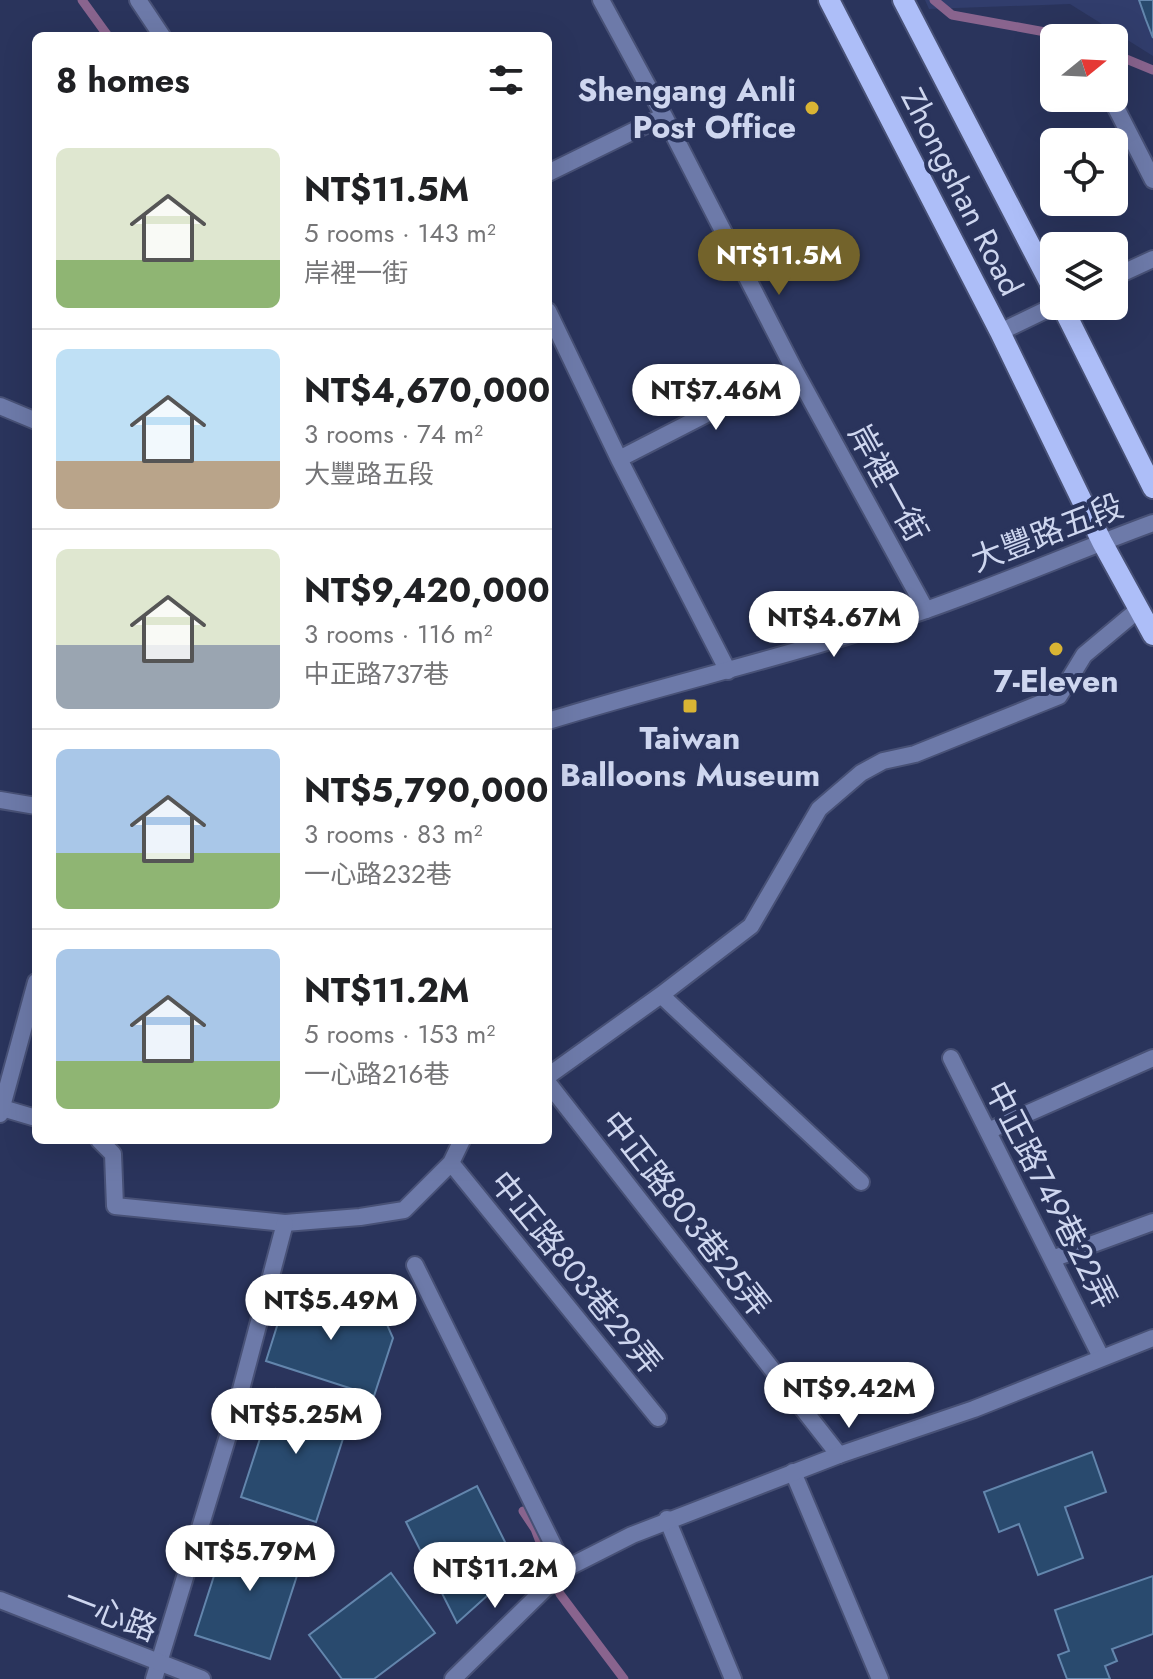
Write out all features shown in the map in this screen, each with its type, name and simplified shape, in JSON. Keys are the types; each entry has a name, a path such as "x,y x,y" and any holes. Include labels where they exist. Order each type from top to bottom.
{"main road":[{"name":"Zhongshan Road","path":"829,0 1000,332 1102,542 1153,635"},
{"name":"Zhongshan Road","path":"903,0 1040,264"},
{"name":"Zhongshan Road","path":"1069,320 1153,488"}],"street":[{"path":"138,0 159,32"},
{"name":"岸裡一街","path":"601,0 794,369 926,610"},
{"path":"1118,112 1153,180"},
{"path":"552,171 664,116"},
{"path":"1128,271 1153,259"},
{"path":"1000,332 1040,313"},
{"path":"552,319 619,459 728,671"},
{"path":"619,459 794,369"},
{"path":"0,406 32,419"},
{"name":"大豐路五段","path":"552,720 728,671 926,610 1153,523"},
{"path":"552,1073 751,926 819,809 861,773 883,761 915,754 1059,696 1084,655 1139,609"},
{"path":"0,800 32,805"},
{"path":"661,995 861,1182"},
{"path":"32,997 1,1111 32,1117"},
{"name":"中正路749巷22弄","path":"951,1058 1101,1357"},
{"path":"988,1131 1153,1058"},
{"name":"中正路803巷25弄","path":"552,1088 839,1455"},
{"path":"103,1144 113,1154 115,1206 285,1223 404,1210 451,1163 460,1144"},
{"name":"中正路803巷29弄","path":"451,1163 658,1418"},
{"path":"1052,1259 1153,1222"},
{"path":"156,1671 234,1416 285,1223"},
{"path":"415,1265 565,1569"},
{"path":"453,1679 565,1569 667,1519 974,1409 1153,1338"},
{"path":"793,1472 880,1679"},
{"path":"667,1519 733,1679"},
{"name":"一心路","path":"0,1600 156,1671 202,1679"}],"shaded area":[{"path":"925,0 1153,0 1153,56 1128,40 1128,24 1102,24 1070,4 929,9"}],"building":[{"path":"1139,0 1153,0 1153,38 1146,20"},
{"path":"289,1288 385,1320 393,1338 374,1396 266,1361"},
{"path":"276,1389 351,1414 316,1522 241,1497"},
{"path":"1092,1452 1106,1492 1065,1507 1083,1558 1038,1575 1019,1524 999,1532 984,1492"},
{"path":"477,1486 518,1568 457,1623 406,1522"},
{"path":"230,1526 305,1551 270,1659 195,1635"},
{"path":"391,1573 435,1633 374,1679 342,1679 309,1635"},
{"path":"1153,1576 1153,1634 1112,1649 1117,1661 1105,1666 1110,1679 1067,1679 1058,1655 1069,1651 1055,1610"}],"waterway":[{"path":"82,0 105,32"},
{"path":"934,0 952,15 1040,31"},
{"path":"1128,60 1153,70"},
{"path":"523,1511 535,1529 560,1594 624,1679"}],"place":[{"name":"Shengang Anli Post Office","path":"812,108"},
{"name":"7-Eleven","path":"1056,649"},
{"name":"Taiwan Balloons Museum","path":"690,706"}]}
